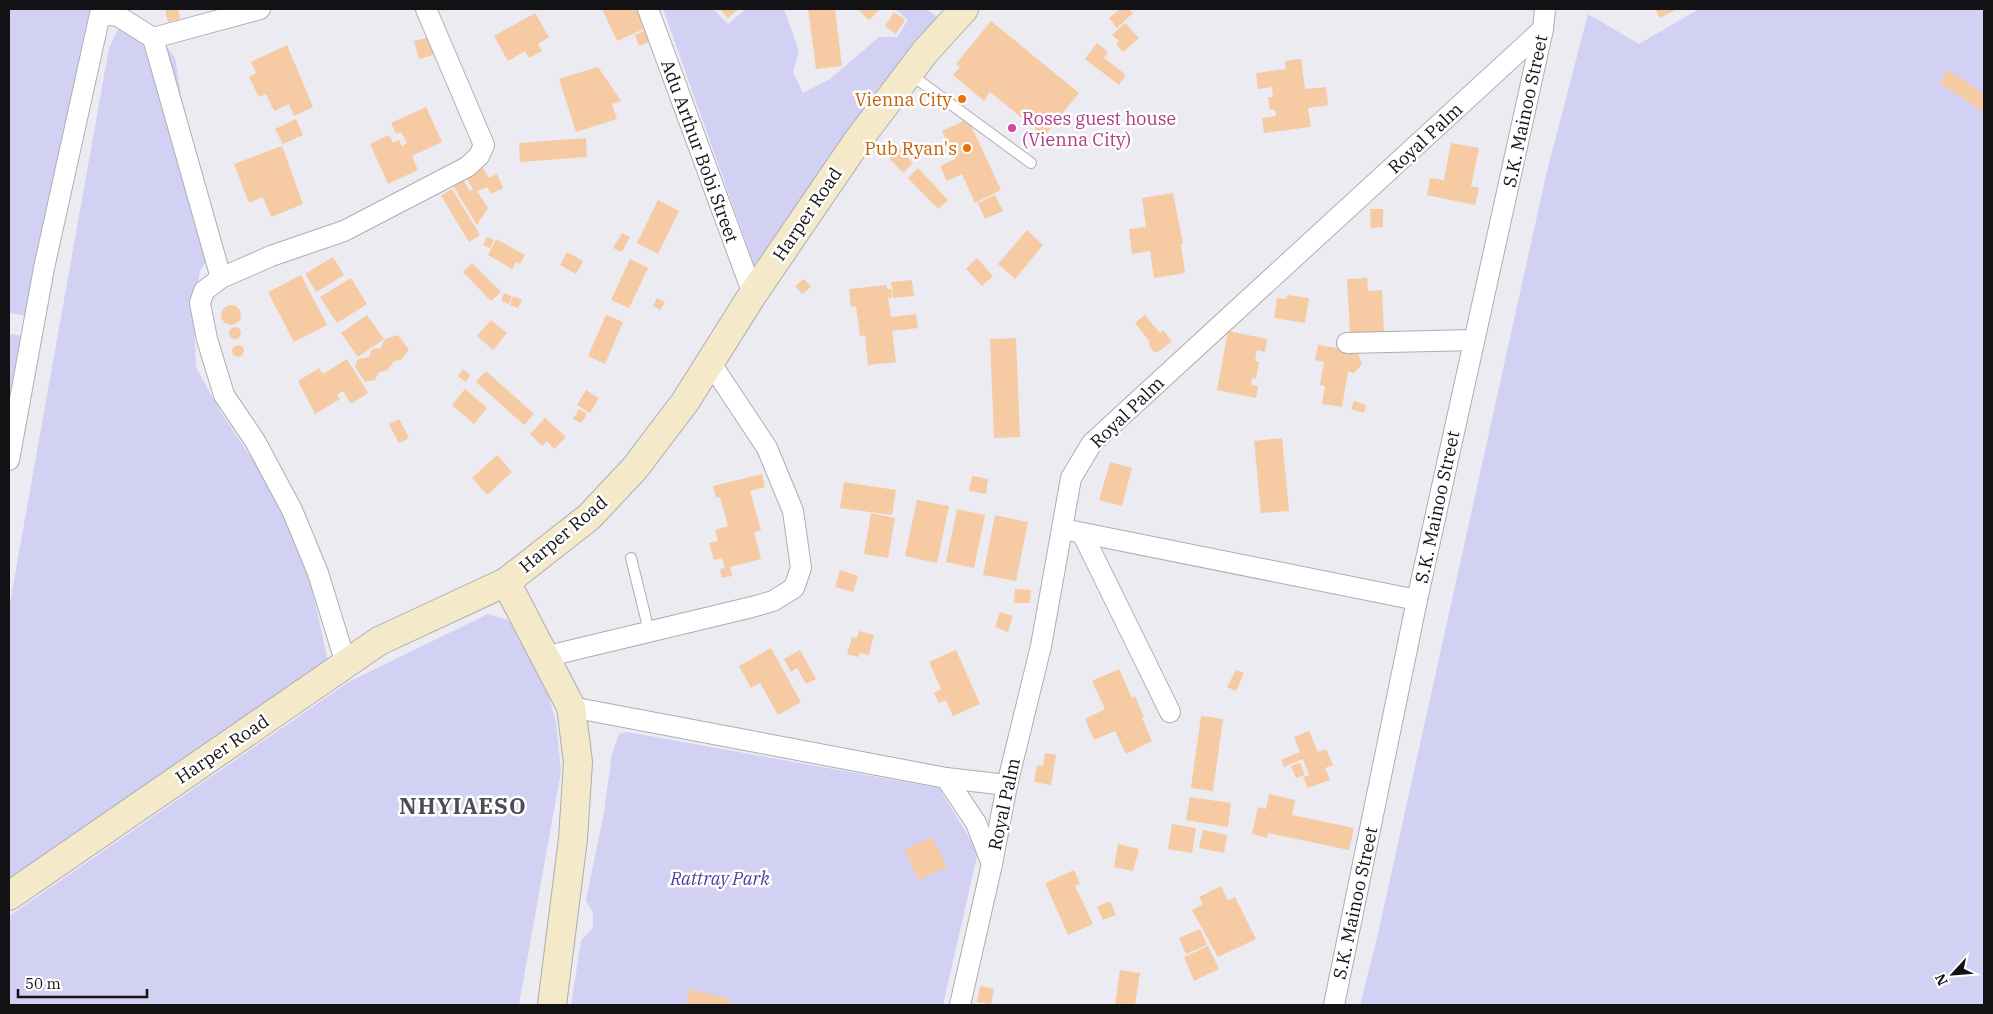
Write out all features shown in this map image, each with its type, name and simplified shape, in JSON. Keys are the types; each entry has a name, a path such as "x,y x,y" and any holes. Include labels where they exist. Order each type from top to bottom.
{"main road":[{"name":"Harper Road","path":"9,896 379,641 506,582 589,517 635,468 685,402 753,294 856,143 925,52 964,9"},
{"path":"506,582 571,707 578,762 573,839 552,1005"}],"street":[{"path":"153,38 260,9"},
{"path":"346,664 318,573 292,510 255,441 224,395 207,339 200,303 204,291 221,278 271,256 344,231 467,167 478,156 484,145 426,9"},
{"name":"Adu Arthur Bobi Street","path":"648,9 753,294"},
{"name":"S.K. Mainoo Street","path":"1334,1005 1417,600 1543,29 1545,9"},
{"path":"9,460 44,268 99,11 118,16 153,38 221,278"},
{"name":"Royal Palm","path":"960,1005 992,864 1007,785 1041,646 1071,478 1092,443 1543,29"},
{"path":"1347,343 1474,340"},
{"path":"544,657 773,600 794,588 802,568 793,511 767,448 710,362"},
{"path":"1063,529 1417,600"},
{"path":"1082,533 1170,712"},
{"path":"571,707 946,778 1007,785"},
{"path":"946,778 976,823 992,864"}],"lane":[{"path":"909,74 1031,163"},
{"path":"631,558 649,632"}],"green space":[{"path":"9,9 90,9 93,26 29,316 9,313"},
{"path":"663,9 713,9 728,24 746,9 784,9 799,51 793,72 803,93 830,79 879,37 897,37 908,20 895,9 926,9 939,18 754,265"},
{"path":"1699,9 1984,9 1984,1005 1360,1005 1377,938 1547,171 1588,14 1639,44"},
{"path":"119,27 157,33 175,58 191,157 214,249 200,271 194,315 196,367 220,411 268,483 298,546 312,588 328,662 9,884 9,608 109,48"},
{"path":"9,334 23,336 9,407"},
{"path":"488,614 508,620 521,633 546,685 556,723 561,771 519,1005 9,1005 9,916 350,681"},
{"name":"Rattray Park","path":"627,732 939,788 978,852 943,1005 571,1005 581,941 593,927 593,913 586,900 604,812 612,754 619,734"}],"building":[{"path":"165,9 178,9 180,19 168,22"},
{"path":"602,9 638,9 646,28 617,41"},
{"path":"719,9 739,9 728,18"},
{"path":"808,9 835,9 842,66 816,69"},
{"path":"858,9 880,9 869,20"},
{"path":"1120,9 1129,9 1133,13 1117,28 1109,18"},
{"path":"1655,9 1677,9 1660,18"},
{"path":"894,12 905,20 896,34 885,26"},
{"path":"535,13 549,37 538,44 542,51 529,58 525,51 508,61 494,36"},
{"path":"991,21 1079,93 1044,136 990,92 984,101 953,75 960,67 956,64"},
{"path":"1125,23 1139,38 1123,52 1116,44 1119,41 1112,35"},
{"path":"646,30 651,41 639,46 635,35"},
{"path":"429,37 434,55 419,59 414,41"},
{"path":"1097,43 1108,52 1104,58 1126,75 1119,85 1085,59"},
{"path":"287,45 313,107 294,116 289,104 274,111 266,94 259,97 249,77 256,73 251,62"},
{"path":"1301,59 1305,89 1326,87 1328,105 1308,108 1311,127 1264,133 1262,118 1276,116 1275,110 1270,110 1268,97 1273,97 1272,87 1258,89 1256,73 1286,69 1285,61"},
{"path":"598,67 621,101 612,104 617,119 576,132 559,79"},
{"path":"1948,70 1984,94 1982,111 1940,83"},
{"path":"426,107 442,142 412,156 418,170 388,184 370,144 389,135 393,143 399,140 402,146 407,143 401,132 396,134 391,123"},
{"path":"296,119 303,135 283,144 275,129"},
{"path":"968,119 1001,190 975,203 962,174 947,181 940,166 955,159 942,131"},
{"path":"586,138 587,157 520,162 519,143"},
{"path":"1451,143 1479,148 1471,186 1479,188 1475,205 1427,195 1430,178 1444,180"},
{"path":"282,146 303,204 271,217 263,197 249,203 234,164"},
{"path":"899,148 913,163 903,173 889,158"},
{"path":"483,168 489,178 497,174 503,188 491,194 487,187 478,191 475,188 488,208 477,225 453,186 463,180 470,191 473,190 466,177"},
{"path":"918,168 948,200 938,209 908,178"},
{"path":"452,189 480,235 469,242 441,196"},
{"path":"1173,193 1183,244 1181,244 1185,273 1154,278 1150,251 1132,254 1129,229 1146,227 1142,198"},
{"path":"995,195 1003,211 985,219 978,203"},
{"path":"658,200 679,211 658,254 637,243"},
{"path":"1370,209 1383,209 1383,227 1371,228"},
{"path":"1027,230 1043,245 1015,279 998,264"},
{"path":"622,233 630,237 622,252 613,248"},
{"path":"487,237 494,240 490,248 483,245"},
{"path":"496,239 525,255 520,264 516,262 512,269 488,255"},
{"path":"567,252 583,261 576,274 560,265"},
{"path":"333,257 344,275 316,292 305,274"},
{"path":"977,258 993,276 982,286 966,269"},
{"path":"630,259 648,268 629,308 611,300"},
{"path":"472,263 501,292 491,301 463,272"},
{"path":"301,275 327,325 294,342 268,292"},
{"path":"351,278 367,304 337,323 320,297"},
{"path":"1367,278 1368,291 1382,290 1384,334 1366,335 1366,332 1350,332 1347,279"},
{"path":"804,279 811,287 802,294 795,286"},
{"path":"912,280 914,296 893,298 891,282"},
{"path":"887,285 887,289 891,289 892,298 888,298 891,317 916,314 918,328 892,331 896,362 868,365 865,335 860,336 856,306 851,307 849,289"},
{"path":"504,293 512,296 509,304 501,301"},
{"path":"1287,295 1309,298 1305,323 1274,318 1277,298 1286,299"},
{"path":"513,296 522,300 518,308 510,305"},
{"path":"657,298 665,302 660,310 653,306"},
{"path":"231,305 238,308 241,315 238,322 231,325 224,322 221,315 224,308"},
{"path":"367,315 384,339 358,357 341,333"},
{"path":"606,315 623,322 605,364 588,356"},
{"path":"1145,315 1160,333 1163,330 1172,341 1158,352 1154,352 1148,344 1150,342 1135,323"},
{"path":"491,320 507,333 493,350 477,336"},
{"path":"235,327 241,333 235,339 229,333"},
{"path":"1228,331 1267,339 1265,352 1257,350 1255,361 1259,362 1256,379 1252,378 1251,385 1258,386 1256,398 1217,390"},
{"path":"398,335 409,350 401,360 394,361 388,370 379,372 375,380 365,382 355,367 358,359 369,357 372,349 381,348 385,339"},
{"path":"1016,338 1020,437 994,438 990,339"},
{"path":"236,345 240,345 244,351 240,357 236,357 232,353 232,349"},
{"path":"1318,345 1357,351 1362,364 1354,373 1348,372 1342,407 1322,404 1325,386 1320,385 1324,362 1315,360"},
{"path":"347,359 368,393 351,404 343,391 337,395 340,399 315,414 298,381 319,368 323,374"},
{"path":"463,369 470,375 466,382 458,376"},
{"path":"486,371 534,414 524,425 476,382"},
{"path":"465,389 487,408 474,424 452,405"},
{"path":"586,390 599,398 590,413 577,405"},
{"path":"1354,401 1366,405 1364,413 1351,409"},
{"path":"579,409 587,414 581,423 573,419"},
{"path":"545,418 566,437 554,449 547,441 542,446 530,434"},
{"path":"399,419 409,438 399,443 389,424"},
{"path":"1282,438 1289,511 1261,513 1254,441"},
{"path":"497,455 512,472 487,495 472,478"},
{"path":"1110,462 1132,468 1122,506 1099,500"},
{"path":"762,474 765,487 750,491 761,530 754,532 761,559 730,567 732,576 722,578 720,569 725,568 722,558 714,560 709,543 718,541 715,530 728,526 720,497 716,498 713,486"},
{"path":"972,476 988,479 986,494 969,491"},
{"path":"844,482 896,490 892,515 840,508"},
{"path":"917,500 949,506 937,563 905,556"},
{"path":"957,509 985,515 974,568 946,562"},
{"path":"871,513 895,518 888,558 864,554"},
{"path":"995,515 1028,522 1016,581 983,575"},
{"path":"840,570 858,576 853,592 835,587"},
{"path":"1015,589 1031,590 1030,603 1014,603"},
{"path":"1000,612 1013,616 1008,632 995,627"},
{"path":"859,631 874,635 869,655 860,653 858,657 847,654 852,637 857,638"},
{"path":"771,648 801,702 778,715 760,683 751,688 739,666"},
{"path":"800,650 816,679 806,684 797,668 791,672 784,659"},
{"path":"956,650 980,704 953,716 946,700 939,703 934,693 941,689 929,662"},
{"path":"1119,669 1132,698 1135,696 1152,741 1126,754 1115,731 1094,740 1085,719 1105,709 1092,681"},
{"path":"1236,670 1244,673 1236,691 1227,687"},
{"path":"1201,716 1223,719 1213,791 1191,788"},
{"path":"1309,731 1318,752 1326,749 1333,765 1325,768 1330,780 1308,788 1303,777 1309,775 1303,759 1284,767 1281,760 1300,752 1294,737"},
{"path":"1045,753 1056,755 1051,785 1034,782 1037,765 1043,766"},
{"path":"1300,763 1305,775 1296,778 1291,766"},
{"path":"1269,794 1295,800 1292,815 1354,828 1349,850 1268,833 1267,838 1252,834 1258,807 1266,809"},
{"path":"1190,797 1231,803 1228,827 1186,820"},
{"path":"1172,824 1196,828 1192,853 1168,849"},
{"path":"1203,830 1227,835 1224,853 1199,848"},
{"path":"932,837 947,867 919,880 904,850"},
{"path":"1118,844 1139,849 1133,871 1114,867"},
{"path":"1074,870 1080,884 1075,886 1093,924 1068,935 1045,883"},
{"path":"1221,886 1228,901 1235,897 1256,939 1218,957 1192,910 1203,904 1199,897"},
{"path":"1110,901 1116,915 1103,920 1097,907"},
{"path":"1200,929 1207,945 1186,954 1179,938"},
{"path":"1208,946 1219,969 1194,981 1184,957"},
{"path":"1120,970 1140,973 1135,1005 1115,1005"},
{"path":"980,986 994,989 991,1004 977,1002"},
{"path":"690,989 729,999 728,1005 686,1005"}],"place":[{"name":"Vienna City","path":"962,99"},
{"name":"Roses guest house (Vienna City)","path":"1012,128"},
{"name":"Pub Ryan's","path":"967,148"}],"district":[{"name":"NHYIAESO","path":"463,805"}]}
